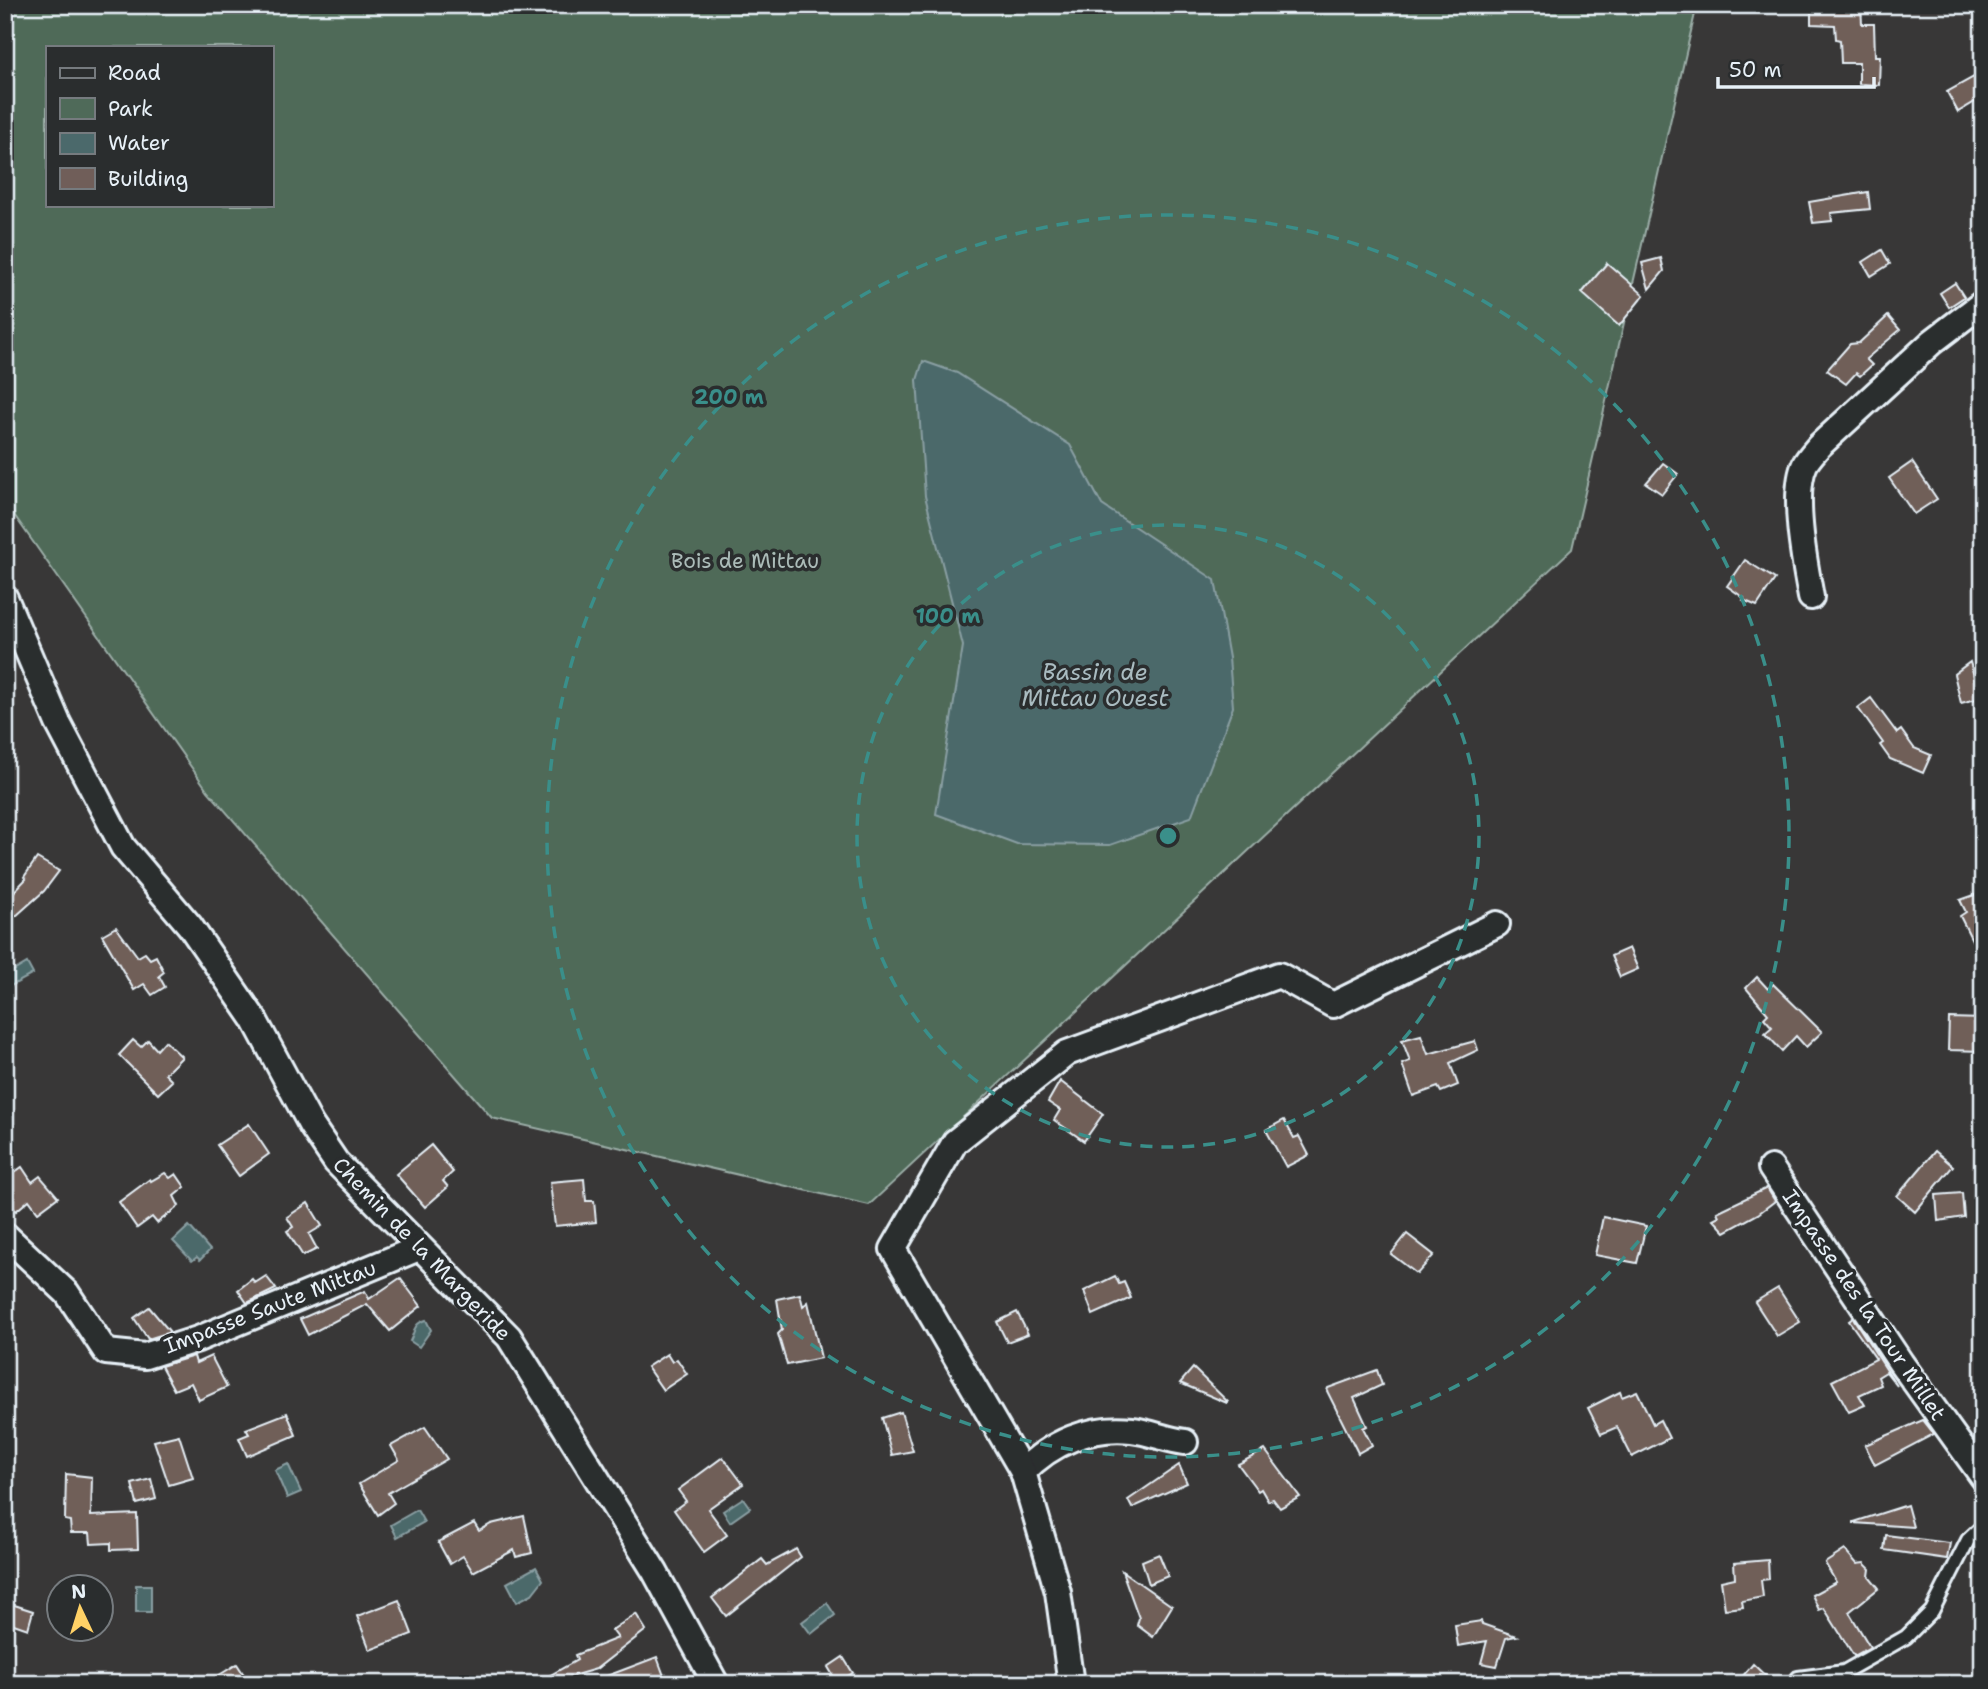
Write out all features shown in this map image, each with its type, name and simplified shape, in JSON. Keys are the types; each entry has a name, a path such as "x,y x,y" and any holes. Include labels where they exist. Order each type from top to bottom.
{"street":[{"path":"1811,597 1801,541 1801,492 1805,465 1819,446 1921,351 1983,303"},
{"name":"Chemin de la Margeride","path":"5,598 58,723 122,846 190,926 254,1019 310,1125 336,1162 509,1337 655,1572 716,1684"},
{"path":"1071,1684 1058,1592 1023,1472 893,1249 955,1142 1067,1053 1279,975 1333,1006 1497,924"},
{"name":"Impasse des la Tour Millet","path":"1771,1168 1901,1363 1983,1477"},
{"name":"Impasse Saute Mittau","path":"5,1235 67,1293 106,1352 145,1356 198,1339 419,1248"},
{"path":"1023,1472 1038,1456 1056,1445 1097,1430 1132,1430 1185,1442"}],"lane":[{"path":"1798,1678 1844,1672 1906,1637 1933,1611 1968,1540 1983,1526"}],"green space":[{"name":"Bois de Mittau","path":"5,5 1697,5 1572,549 869,1205 492,1118 208,791 5,502"}],"water":[{"name":"Bassin de Mittau Ouest","path":"923,361 957,373 1070,445 1102,505 1215,580 1229,658 1233,707 1191,817 1110,845 1017,844 936,814 963,646 925,496 917,380"},
{"path":"27,963 33,974 11,986 5,976"},
{"path":"189,1226 210,1250 200,1260 197,1257 192,1261 173,1241"},
{"path":"426,1320 431,1330 419,1347 410,1341 417,1326"},
{"path":"288,1464 301,1492 287,1498 275,1470"},
{"path":"743,1498 750,1508 730,1522 723,1511"},
{"path":"417,1510 424,1522 397,1537 391,1525"},
{"path":"536,1567 543,1580 532,1594 517,1602 507,1583"},
{"path":"136,1585 151,1585 151,1612 136,1612"},
{"path":"827,1603 835,1615 811,1634 802,1622"}],"building":[{"path":"1811,5 1861,5 1862,24 1874,24 1875,56 1880,56 1879,85 1859,84 1859,63 1841,63 1840,40 1836,39 1835,25 1811,24"},
{"path":"1974,77 1983,97 1958,112 1947,92"},
{"path":"1868,192 1870,209 1831,213 1832,221 1813,223 1809,202"},
{"path":"1882,250 1890,264 1871,276 1863,262"},
{"path":"1661,258 1664,271 1649,289 1642,263"},
{"path":"1607,263 1644,295 1619,326 1582,293"},
{"path":"1955,283 1964,297 1949,307 1940,293"},
{"path":"1888,316 1900,330 1866,359 1872,365 1860,376 1856,373 1846,384 1827,370 1850,344 1859,343"},
{"path":"1912,462 1937,499 1914,514 1889,478"},
{"path":"1663,463 1678,474 1662,494 1646,483"},
{"path":"1745,560 1775,579 1757,606 1743,600 1744,598 1727,586"},
{"path":"1970,662 1980,698 1961,703 1954,674"},
{"path":"1871,698 1897,733 1901,730 1914,748 1931,755 1923,773 1890,759 1880,745 1883,743 1858,708"},
{"path":"37,858 59,871 44,891 16,916 5,909 5,901 26,879 24,877"},
{"path":"1983,892 1983,962 1960,916 1966,912 1960,900"},
{"path":"116,927 138,957 145,953 150,959 156,956 164,972 159,976 165,987 152,995 144,984 134,990 102,935"},
{"path":"1629,948 1638,969 1620,977 1611,956"},
{"path":"1757,977 1768,989 1773,984 1822,1032 1806,1047 1796,1036 1782,1051 1765,1033 1772,1027 1764,1018 1768,1014 1746,988"},
{"path":"1949,1018 1983,1019 1983,1051 1948,1050"},
{"path":"1421,1035 1428,1054 1475,1041 1478,1050 1450,1063 1458,1085 1441,1092 1438,1087 1413,1096 1402,1064 1410,1061 1402,1040"},
{"path":"133,1040 141,1047 148,1040 157,1050 165,1041 182,1057 165,1074 172,1081 158,1094 119,1055"},
{"path":"1060,1081 1103,1114 1084,1141 1054,1120 1060,1110 1048,1102"},
{"path":"1284,1120 1294,1138 1299,1136 1309,1155 1286,1167 1266,1130"},
{"path":"249,1124 269,1154 239,1176 217,1145"},
{"path":"431,1145 453,1172 443,1181 448,1187 425,1207 396,1174"},
{"path":"1935,1151 1953,1166 1915,1212 1897,1196"},
{"path":"22,1167 32,1182 40,1176 58,1197 38,1212 29,1200 16,1211 5,1199 5,1179"},
{"path":"165,1173 170,1178 176,1174 185,1187 174,1196 179,1206 157,1223 152,1217 137,1228 119,1202 150,1179 151,1181"},
{"path":"584,1179 586,1201 594,1201 596,1222 555,1226 550,1182"},
{"path":"1767,1188 1775,1201 1758,1214 1725,1232 1713,1219 1719,1216 1717,1212"},
{"path":"1962,1193 1964,1217 1938,1221 1936,1195"},
{"path":"308,1203 322,1226 309,1234 317,1249 303,1256 287,1231 293,1227 287,1217"},
{"path":"1603,1217 1646,1226 1637,1263 1595,1255"},
{"path":"1407,1234 1434,1255 1417,1274 1391,1254"},
{"path":"266,1276 276,1289 247,1303 238,1290 252,1279 255,1283"},
{"path":"1115,1276 1119,1284 1124,1282 1131,1298 1093,1315 1084,1291"},
{"path":"400,1278 421,1306 390,1331 367,1304 308,1335 300,1319 365,1291 369,1299"},
{"path":"1778,1288 1800,1322 1777,1336 1755,1302"},
{"path":"800,1294 803,1306 808,1302 821,1358 787,1365 778,1334 782,1330 777,1299"},
{"path":"149,1307 170,1332 148,1339 134,1318"},
{"path":"1017,1312 1028,1334 1007,1342 997,1322"},
{"path":"1853,1318 1897,1386 1886,1372 1878,1377 1881,1385 1859,1395 1865,1405 1849,1412 1832,1381 1876,1359 1849,1321"},
{"path":"667,1354 672,1362 677,1359 687,1374 663,1390 647,1367"},
{"path":"194,1356 196,1363 211,1356 227,1387 199,1400 191,1383 174,1390 161,1366"},
{"path":"1193,1368 1228,1402 1227,1403 1180,1383"},
{"path":"1377,1370 1382,1385 1354,1398 1367,1426 1363,1428 1372,1445 1358,1453 1327,1391 1328,1388"},
{"path":"1637,1391 1653,1424 1660,1420 1669,1438 1632,1457 1617,1427 1601,1434 1588,1408 1620,1392 1622,1397"},
{"path":"901,1412 913,1451 892,1455 882,1418"},
{"path":"287,1413 296,1435 247,1456 239,1438 249,1434 246,1429"},
{"path":"1923,1420 1934,1434 1875,1465 1865,1445"},
{"path":"425,1427 447,1459 388,1493 394,1503 378,1515 359,1484 399,1460 391,1446"},
{"path":"179,1435 193,1478 169,1485 154,1441"},
{"path":"1265,1450 1300,1497 1280,1508 1273,1499 1268,1501 1261,1489 1258,1491 1238,1464"},
{"path":"723,1457 743,1484 708,1509 727,1535 704,1552 674,1510 686,1501 678,1490"},
{"path":"1179,1465 1187,1483 1132,1508 1128,1500"},
{"path":"66,1474 92,1477 91,1516 137,1514 138,1549 111,1550 111,1543 91,1544 90,1533 71,1533 70,1521 65,1520"},
{"path":"151,1479 156,1499 137,1504 132,1484"},
{"path":"1907,1505 1913,1527 1854,1523 1854,1522"},
{"path":"524,1516 532,1553 516,1557 514,1550 473,1572 463,1556 450,1564 438,1542 474,1523 479,1531 491,1524"},
{"path":"1886,1535 1950,1543 1947,1559 1884,1550"},
{"path":"796,1549 801,1557 726,1616 712,1598 762,1559 767,1565"},
{"path":"1845,1550 1857,1564 1864,1563 1870,1569 1869,1576 1879,1588 1849,1612 1870,1647 1854,1656 1824,1608 1819,1610 1812,1595 1836,1582 1825,1563"},
{"path":"1159,1554 1168,1576 1149,1584 1142,1561"},
{"path":"1768,1560 1769,1579 1761,1580 1763,1597 1742,1601 1743,1607 1725,1609 1721,1581 1735,1578 1734,1563"},
{"path":"1122,1571 1172,1606 1153,1637 1137,1625 1139,1618"},
{"path":"399,1600 412,1634 370,1650 357,1616"},
{"path":"5,1602 33,1611 28,1629 5,1621"},
{"path":"636,1614 646,1630 596,1669 552,1682 549,1676 577,1660 575,1655 618,1638 612,1630"},
{"path":"1481,1621 1482,1624 1516,1636 1506,1638 1497,1666 1481,1663 1487,1641 1458,1646 1455,1625"},
{"path":"657,1657 667,1684 591,1684 591,1682"},
{"path":"843,1657 853,1673 837,1682 828,1667"},
{"path":"237,1664 250,1684 205,1684"},
{"path":"1753,1664 1774,1684 1736,1684"}]}
